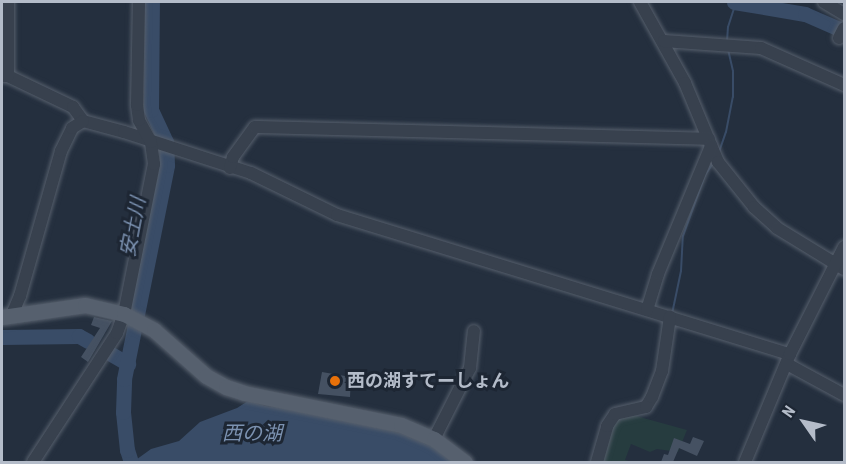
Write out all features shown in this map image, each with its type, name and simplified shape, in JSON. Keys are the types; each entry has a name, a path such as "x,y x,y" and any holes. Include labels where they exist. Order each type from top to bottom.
{"main road":[{"path":"6,317 85,305 125,314 144,324 207,376 226,387 244,393 401,425 434,440 465,462"}],"street":[{"path":"8,2 5,76 73,107 82,122 251,173 337,215 670,317 788,359 844,395"},
{"path":"33,462 117,333 125,314 154,164 155,143 139,120 137,105 139,2"},
{"path":"640,2 664,41 713,150 754,207 777,228 840,267"},
{"path":"824,2 844,14"},
{"path":"664,41 718,43 761,48 844,85"},
{"path":"6,317 20,296 61,151 72,128 82,122"},
{"path":"230,168 232,157 255,127 713,150"},
{"path":"647,310 658,274 713,150"},
{"path":"745,462 788,359 840,267 844,247"},
{"path":"597,462 607,426 615,414 623,410 634,411 646,407 652,397 662,371 670,317"},
{"path":"434,440 470,368 474,331"}],"green space":[{"path":"629,414 687,430 678,452 657,449 650,452 631,444 625,460 632,462 605,462 601,454 616,416"}],"water":[{"name":"西の湖","path":"248,401 266,406 336,416 400,433 438,449 454,462 133,462 151,449 179,441 200,422 237,408"}],"building":[{"path":"94,317 112,321 88,362 81,357 100,328 91,325"},
{"name":"西の湖すてーしょん","path":"322,372 351,377 350,397 318,394"},
{"path":"693,437 704,441 697,456 679,448 673,462 661,462 664,454 668,455 674,438 690,444"}],"waterway":[{"name":"安土川","path":"131,462 127,450 123,412 124,379 167,165 166,142 151,110 152,2"},
{"name":"安土川","path":"734,2 805,14 844,31"},
{"path":"727,41 728,27 736,2"},
{"path":"719,152 726,132 733,97 733,71 728,50"},
{"path":"672,314 681,271 683,236 705,175 713,163"},
{"path":"2,337 79,336 88,341"},
{"path":"111,354 128,364"}],"place":[{"name":"西の湖すてーしょん","path":"335,381"}]}
